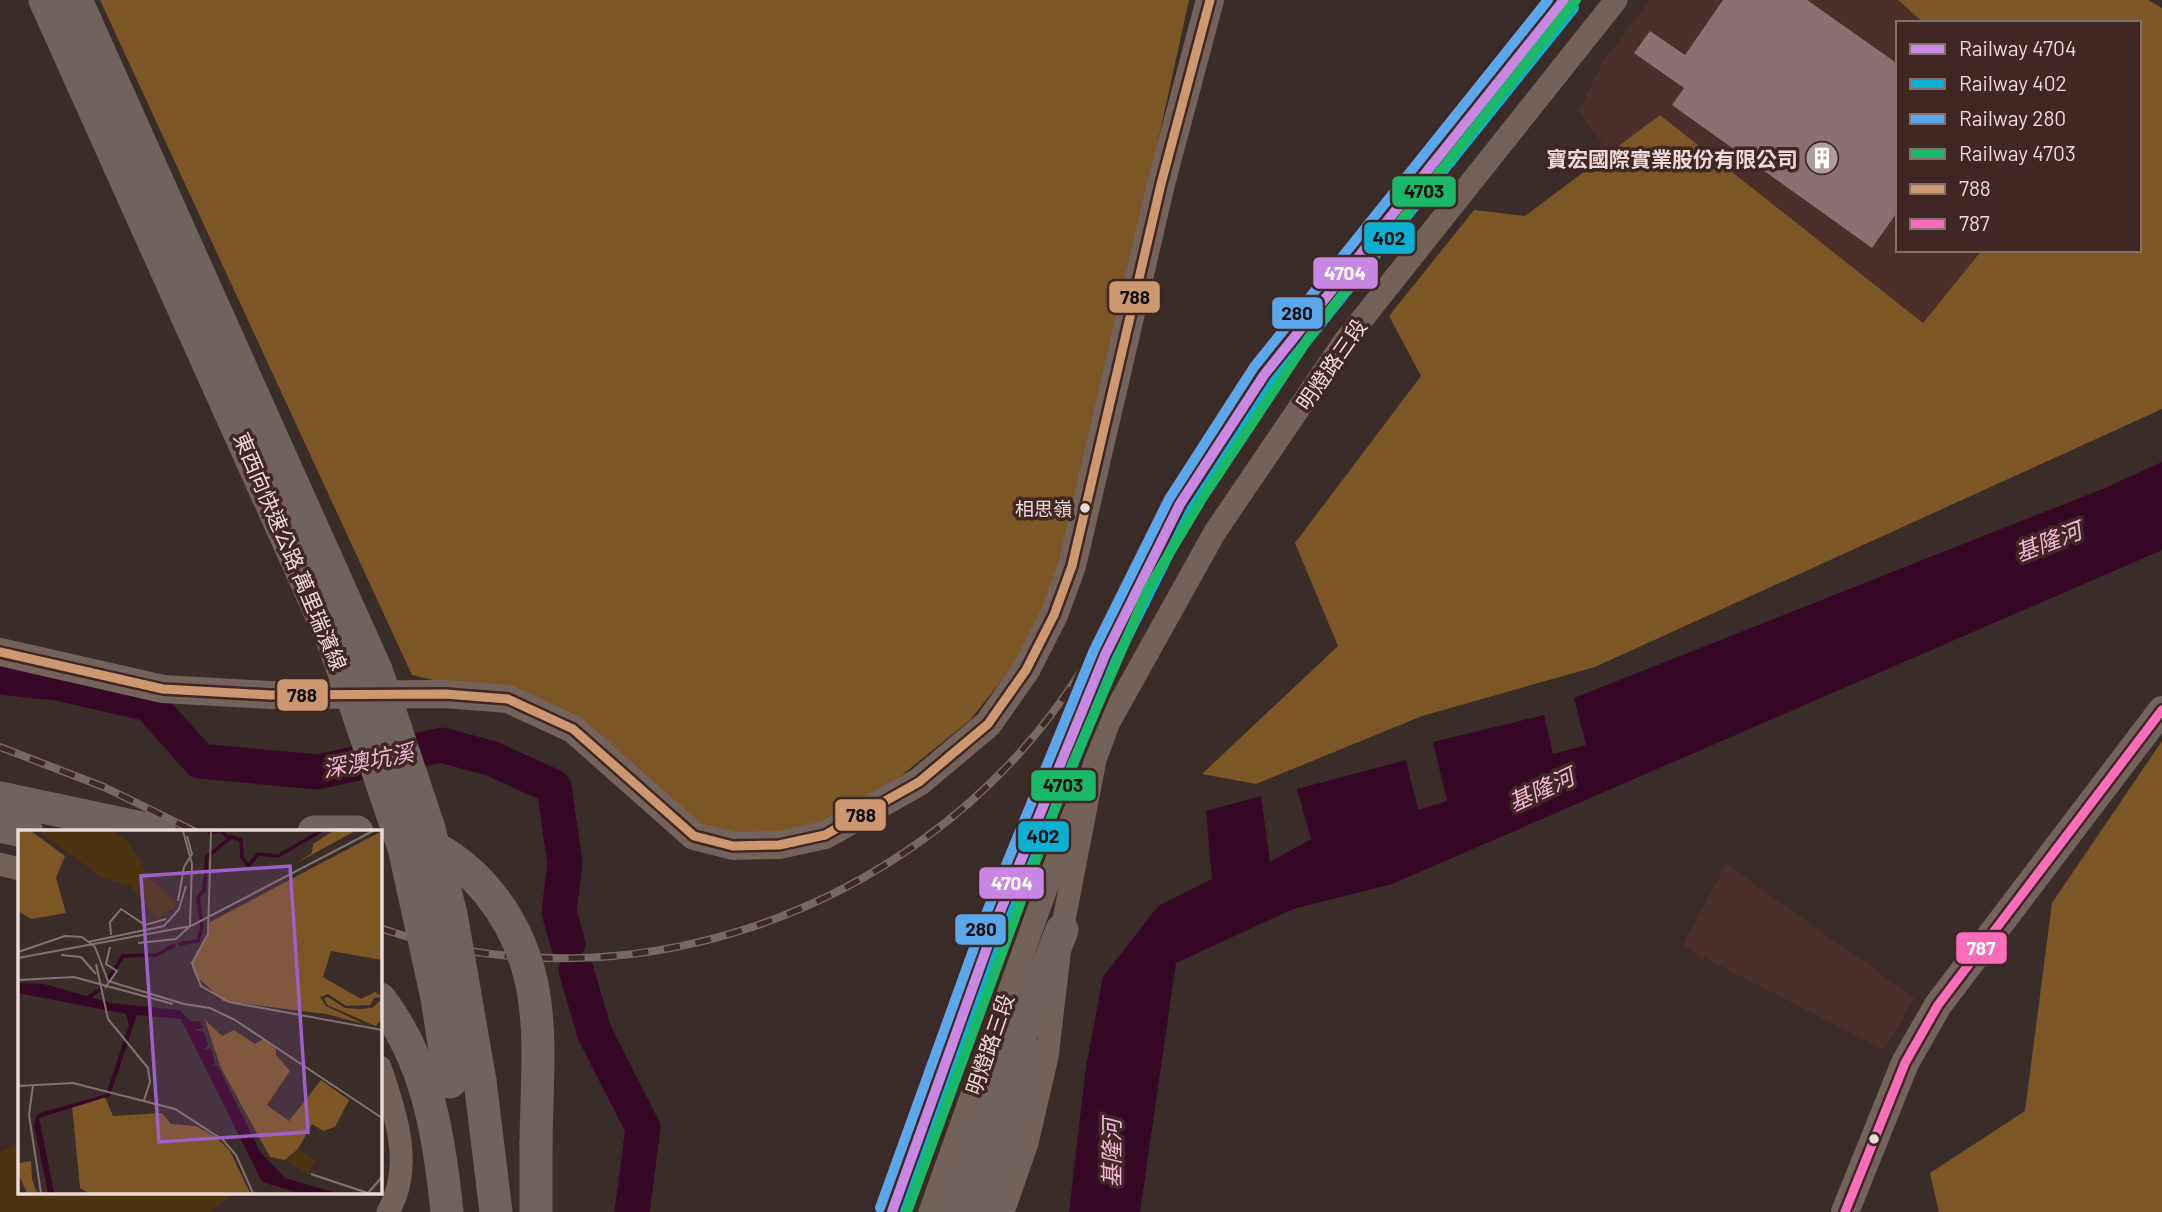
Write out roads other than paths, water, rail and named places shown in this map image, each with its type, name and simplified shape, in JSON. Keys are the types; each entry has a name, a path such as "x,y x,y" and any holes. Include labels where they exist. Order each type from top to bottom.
{"highway":[{"name":"東西向快速公路 萬里瑞濱線","path":"45,0 330,634 360,672"},
{"name":"東西向快速公路 萬里瑞濱線","path":"76,0 360,672 404,848 437,998 452,1082 469,1212"},
{"path":"0,798 151,830"},
{"path":"0,827 18,830"},
{"path":"382,835 427,844 476,878 515,930 527,958 535,993 537,1212"},
{"path":"951,1212 1062,930"},
{"path":"982,1212 1009,1140 1062,930"},
{"path":"382,1002 452,1082 440,1150 446,1212"},
{"name":"東西向快速公路 萬里瑞濱線","path":"452,1082 496,1212"}],"main road":[{"path":"0,652 163,690 270,695 444,694 508,699 573,729 694,836 733,846 779,845 824,835 919,782 988,724 1026,670 1054,615 1072,566 1161,184 1210,0"},
{"path":"1845,1212 1905,1063 1938,1005 2162,710"}],"street":[{"name":"明燈路三段","path":"930,1212 1067,827 1108,724 1216,532 1344,342 1616,0"},
{"name":"明燈路三段","path":"1003,1212 1027,1143 1046,1057 1062,930 1095,760"},
{"path":"0,864 18,869"},
{"path":"382,1073 399,1125 401,1178 388,1212"}],"water":[{"name":"基隆河","path":"2162,462 2162,550 1392,884 1293,909 1176,963 1140,1212 1069,1212 1086,1067 1103,977 1158,906 1212,879 1206,811 1261,796 1270,862 1311,839 1297,789 1406,760 1418,810 1447,801 1433,742 1544,715 1553,754 1586,745 1574,698 2105,488"}],"waterway":[{"name":"深澳坑溪","path":"0,677 57,683 149,704 200,761 317,772 442,745 493,759 554,787 565,863 559,912 568,944"},
{"name":"深澳坑溪","path":"576,970 595,1034 643,1128 632,1212"}],"railway":[{"path":"382,928 473,951 567,958 661,950 753,927 840,890 921,841 994,780 1056,708 1090,657 1183,480 1257,369 1551,0"},
{"path":"0,747 104,787 192,830"}],"rail line":[{"name":"280","path":"880,1208 988,909 1094,650 1169,499 1254,367 1548,0"},
{"name":"4704","path":"892,1212 999,914 1105,655 1180,504 1264,375 1564,0"},
{"name":"4703","path":"907,1212 1065,781 1148,589 1203,497 1312,333 1576,0"},
{"name":"402","path":"905,1212 1010,918 1116,660 1191,510 1274,382 1574,8"}],"place":[{"name":"寶宏國際實業股份有限公司","path":"1822,158"},
{"name":"相思嶺","path":"1085,508"}]}
